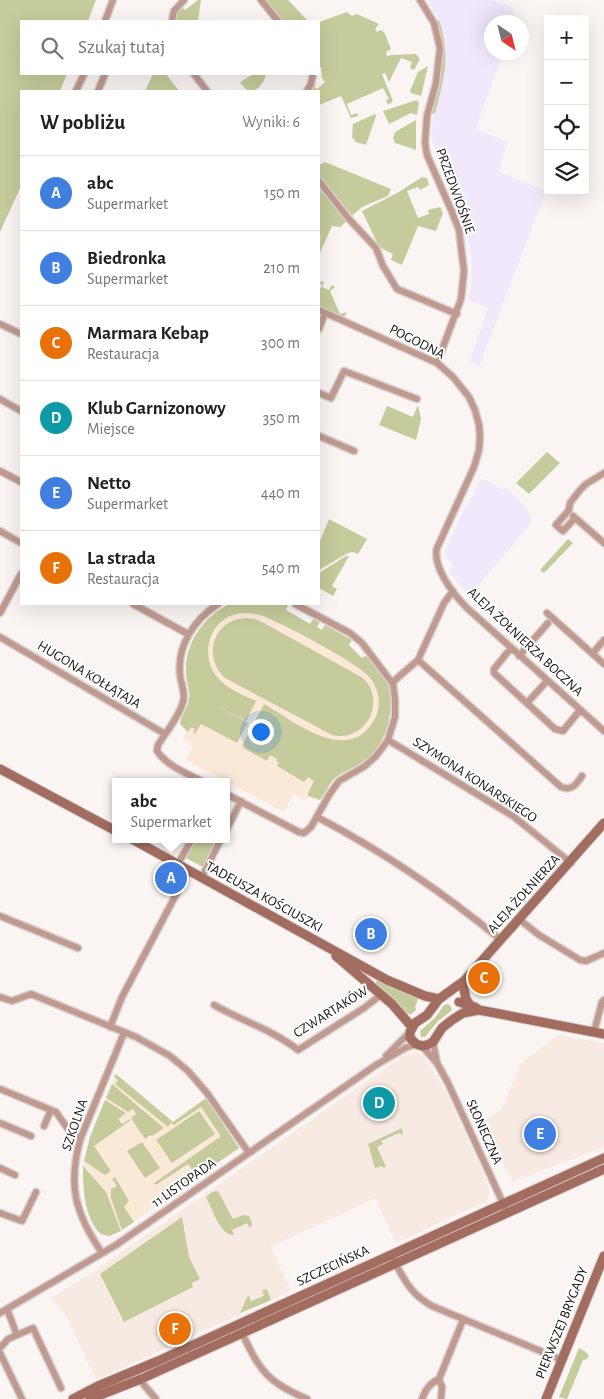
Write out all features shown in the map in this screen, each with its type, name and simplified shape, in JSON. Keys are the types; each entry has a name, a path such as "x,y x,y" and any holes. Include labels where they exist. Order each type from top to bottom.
{"street":[{"path":"105,20 113,0"},
{"path":"172,20 174,11 184,0"},
{"path":"260,0 277,20"},
{"name":"PRZEDWIOŚNIE","path":"420,0 434,23 439,38 439,63 427,116 425,143 427,155 452,212 462,244 464,278 462,299 437,363"},
{"path":"76,90 84,75"},
{"path":"98,90 105,75"},
{"path":"195,75 206,90"},
{"path":"308,90 313,75"},
{"path":"320,182 349,219 376,248 383,266 397,289 457,314"},
{"name":"POGODNA","path":"322,312 437,363 453,377 469,397 475,410 480,437 479,450 474,467 437,548 435,555 436,564"},
{"path":"0,324 20,334"},
{"path":"320,392 331,398 344,371 417,398"},
{"path":"0,399 20,410"},
{"path":"320,436 354,451"},
{"path":"0,471 20,481"},
{"path":"577,520 563,531 556,525 569,510 569,505 574,497 592,480 598,478 602,472"},
{"path":"569,510 577,520 604,543"},
{"path":"0,531 20,542"},
{"name":"ALEJA ŻOŁNIERZA BOCZNA","path":"436,564 453,591 467,608 604,731"},
{"path":"0,613 20,576"},
{"path":"393,684 395,680 418,660 444,603 453,591"},
{"path":"135,605 188,634"},
{"path":"197,778 162,759 157,751 158,745 184,701 184,690 180,675 181,654 188,634 197,622 217,605"},
{"path":"230,796 304,833 309,830 339,781 366,766 388,740 395,717 393,684 362,643 350,633 297,605"},
{"path":"547,613 604,664"},
{"path":"519,656 548,623"},
{"name":"HUGONA KOŁŁĄTAJA","path":"0,637 165,734"},
{"path":"593,653 604,640"},
{"path":"511,648 494,668 494,673 526,703 559,731 563,731 580,710"},
{"path":"418,660 561,787 572,788 582,776"},
{"path":"526,703 547,681"},
{"name":"SZYMONA KONARSKIEGO","path":"388,740 513,816 571,863"},
{"path":"0,769 112,829"},
{"path":"230,823 241,801"},
{"path":"317,817 432,887 501,940"},
{"name":"ALEJA ŻOŁNIERZA","path":"411,1029 427,1015 442,997 463,984 571,863 604,823"},
{"name":"TADEUSZA KOŚCIUSZKI","path":"139,843 402,988 425,996 442,997 450,995 459,1001"},
{"path":"178,864 190,843"},
{"path":"202,877 220,843"},
{"path":"110,1027 122,997 190,870"},
{"path":"0,916 78,948"},
{"path":"520,920 539,935 580,960 586,962 604,954"},
{"name":"TADEUSZA KOŚCIUSZKI","path":"331,950 402,1014 411,1029 410,1038 419,1045"},
{"path":"463,984 466,999 475,1008"},
{"name":"ALEJA ŻOŁNIERZA","path":"459,1016 461,1010 459,1001 463,984"},
{"path":"0,997 12,1001 31,994 153,1045 188,1071 207,1092 249,1153"},
{"name":"CZWARTAKÓW","path":"214,1005 272,1033 298,1050 364,1008 382,994"},
{"path":"594,1032 604,1000"},
{"path":"459,1001 475,1008 604,1034"},
{"path":"419,1045 433,1042 442,1028 475,1008"},
{"name":"11 LISTOPADA","path":"376,1065 411,1029"},
{"name":"SZKOLNA","path":"102,1253 84,1226 77,1206 73,1179 77,1149 124,1033"},
{"name":"SŁONECZNA","path":"433,1042 437,1062 505,1208"},
{"name":"11 LISTOPADA","path":"0,1313 102,1253 376,1065 405,1048 419,1045"},
{"name":"SŁONECZNA","path":"419,1045 437,1062"},
{"path":"0,1089 59,1114 70,1132 81,1138"},
{"path":"44,1126 51,1110"},
{"path":"0,1123 31,1136"},
{"name":"SZCZECIŃSKA","path":"90,1399 395,1264 604,1158"},
{"path":"0,1168 14,1175"},
{"name":"SZCZECIŃSKA","path":"74,1399 98,1386 158,1361 388,1256 604,1169"},
{"path":"0,1213 22,1221 36,1192"},
{"path":"388,1256 416,1296 432,1306 562,1360"},
{"name":"PIERWSZEJ BRYGADY","path":"546,1399 604,1256"},
{"path":"7,1309 17,1335"},
{"path":"422,1399 426,1389 439,1379 463,1320"},
{"path":"0,1348 8,1339 33,1328 61,1388"},
{"path":"242,1333 258,1365 271,1380 286,1390 308,1399"},
{"path":"0,1353 22,1399"},
{"path":"141,1378 156,1399"},
{"path":"439,1379 442,1387 441,1399"}],"shaded area":[{"path":"427,0 493,0 511,7 514,15 484,15 484,60 501,60 476,129 508,142 498,171 544,190 544,195 479,367 469,363 488,308 468,300 472,283 471,254 467,233 460,209 439,164 431,135 433,114 435,113 446,50 444,34 439,20"},
{"path":"481,478 502,490 506,487 527,508 532,519 529,526 469,596 450,573 449,570 453,566 444,554 461,515"},
{"path":"252,606 372,668 384,713 309,794 306,801 293,794 284,812 230,783 230,778 220,778 186,760 194,745 183,738 205,697 193,667 215,619"},
{"path":"557,1035 604,1043 604,1147 513,1182 482,1122 501,1110 521,1064"},
{"path":"417,1052 426,1059 447,1094 490,1190 487,1201 396,1243 375,1198 271,1247 291,1291 96,1380 66,1315 51,1298 99,1268 406,1054"},
{"path":"116,1074 173,1122 204,1100 238,1149 117,1233 104,1236 96,1229 88,1209 83,1166 90,1137"}],"green space":[{"path":"0,0 96,0 88,20 20,20 20,75 67,75 60,90 20,90 20,188 0,232"},
{"path":"198,0 201,0 198,20 176,20 179,8 185,10"},
{"path":"266,0 288,0 307,20 281,20"},
{"path":"347,12 352,16 357,14 379,24 375,29 377,32 380,30 384,32 391,49 386,52 387,57 390,55 416,54 420,59 414,70 410,68 412,62 401,58 389,82 385,73 382,74 393,101 388,105 386,100 389,99 383,88 347,104 351,115 357,113 358,116 351,118 341,96 320,105 320,90 312,90 314,86 317,89 325,82 322,78 320,68 320,22"},
{"path":"437,20 439,20 443,32 445,66 435,113 433,114 431,113 442,66 442,44"},
{"path":"428,66 421,96 411,93 410,91 418,72"},
{"path":"153,75 167,75 178,90 145,90"},
{"path":"251,75 266,75 260,86 255,90 247,90 240,83"},
{"path":"417,100 419,103 417,115 411,113 389,124 383,111"},
{"path":"375,114 376,116 366,145 356,142 352,137 353,124"},
{"path":"416,120 416,150 395,143 393,138 395,132"},
{"path":"325,162 391,189 388,196 362,207 352,216 320,176 320,164"},
{"path":"422,177 427,178 429,185 420,190 418,187 407,191 418,218 429,214 428,210 440,207 443,213 436,231 418,226 402,265 391,260 393,254 379,247 362,211 399,192"},
{"path":"320,188 347,221 340,227 332,226 320,253"},
{"path":"332,285 335,287 330,291 340,314 347,312 345,316 343,317 320,306 320,288 322,287 329,290"},
{"path":"418,405 421,419 416,440 379,425 387,406 413,417"},
{"path":"547,452 560,463 529,494 516,483"},
{"path":"329,519 367,539 358,554 348,553 320,569 320,541"},
{"path":"568,539 573,543 544,573 540,570"},
{"path":"349,556 332,586 337,589 333,596 320,589 320,572"},
{"path":"227,605 288,605 286,610 310,624 313,619 320,622 317,627 322,630 325,625 352,640 349,645 362,658 367,655 386,681 389,681 390,715 388,726 379,746 363,762 336,777 320,800 308,796 314,781 308,777 304,782 277,766 279,763 276,761 277,759 270,755 267,761 242,746 264,704 320,736 335,740 349,740 362,734 373,722 378,712 379,701 374,684 364,672 353,664 287,627 256,614 244,613 233,615 223,620 216,627 208,646 209,657 211,667 225,685 256,701 246,721 218,706 248,723 237,743 201,724 195,734 193,733 195,729 191,727 188,732 180,724 189,699 186,672 189,651 204,623"},
{"path":"255,619 264,623 363,678 370,687 373,708 363,727 355,733 344,736 332,735 225,678 214,660 214,641 225,625 234,620"},
{"path":"193,843 216,843 203,867 186,858"},
{"path":"379,980 419,997 415,1007 416,1010 410,1015 408,1013 406,1015 376,985 376,981"},
{"path":"448,1004 452,1008 451,1011 438,1021 425,1037 421,1037 420,1031 435,1018 444,1005"},
{"path":"116,1074 173,1122 206,1098 239,1148 163,1200 161,1198 195,1174 188,1164 156,1185 154,1183 220,1137 220,1135 201,1107 174,1125 171,1123 168,1127 115,1084 118,1080 114,1077"},
{"path":"112,1084 164,1128 145,1139 131,1118 136,1114 133,1109 128,1112 106,1098"},
{"path":"105,1100 126,1113 118,1119 122,1124 131,1120 94,1146 111,1171 105,1175 84,1161 90,1137"},
{"path":"199,1111 215,1134 172,1163 156,1140"},
{"path":"402,1128 402,1135 399,1133 381,1141 383,1144 377,1147 386,1167 375,1168 368,1144"},
{"path":"142,1142 160,1168 145,1178 127,1151"},
{"path":"83,1166 106,1192 121,1231 109,1236 101,1234 95,1228 86,1202"},
{"path":"115,1177 129,1201 124,1207 134,1222 122,1230 111,1198 111,1189 117,1186 112,1179"},
{"path":"218,1191 233,1219 244,1215 249,1216 252,1223 251,1227 247,1223 232,1230 234,1235 225,1231 217,1220 206,1197 212,1192"},
{"path":"182,1217 189,1257 200,1279 192,1283 193,1287 124,1322 100,1274"},
{"path":"267,1289 271,1300 240,1313 247,1297 249,1296 251,1301 264,1296 262,1290"},
{"path":"579,1348 589,1356 583,1360 567,1399 559,1397"}],"place":[{"name":"abc","path":"171,878"},
{"name":"Biedronka","path":"371,934"},
{"name":"Marmara Kebap","path":"484,978"},
{"name":"Klub Garnizonowy","path":"379,1103"},
{"name":"Netto","path":"540,1134"},
{"name":"La strada","path":"175,1329"}]}
